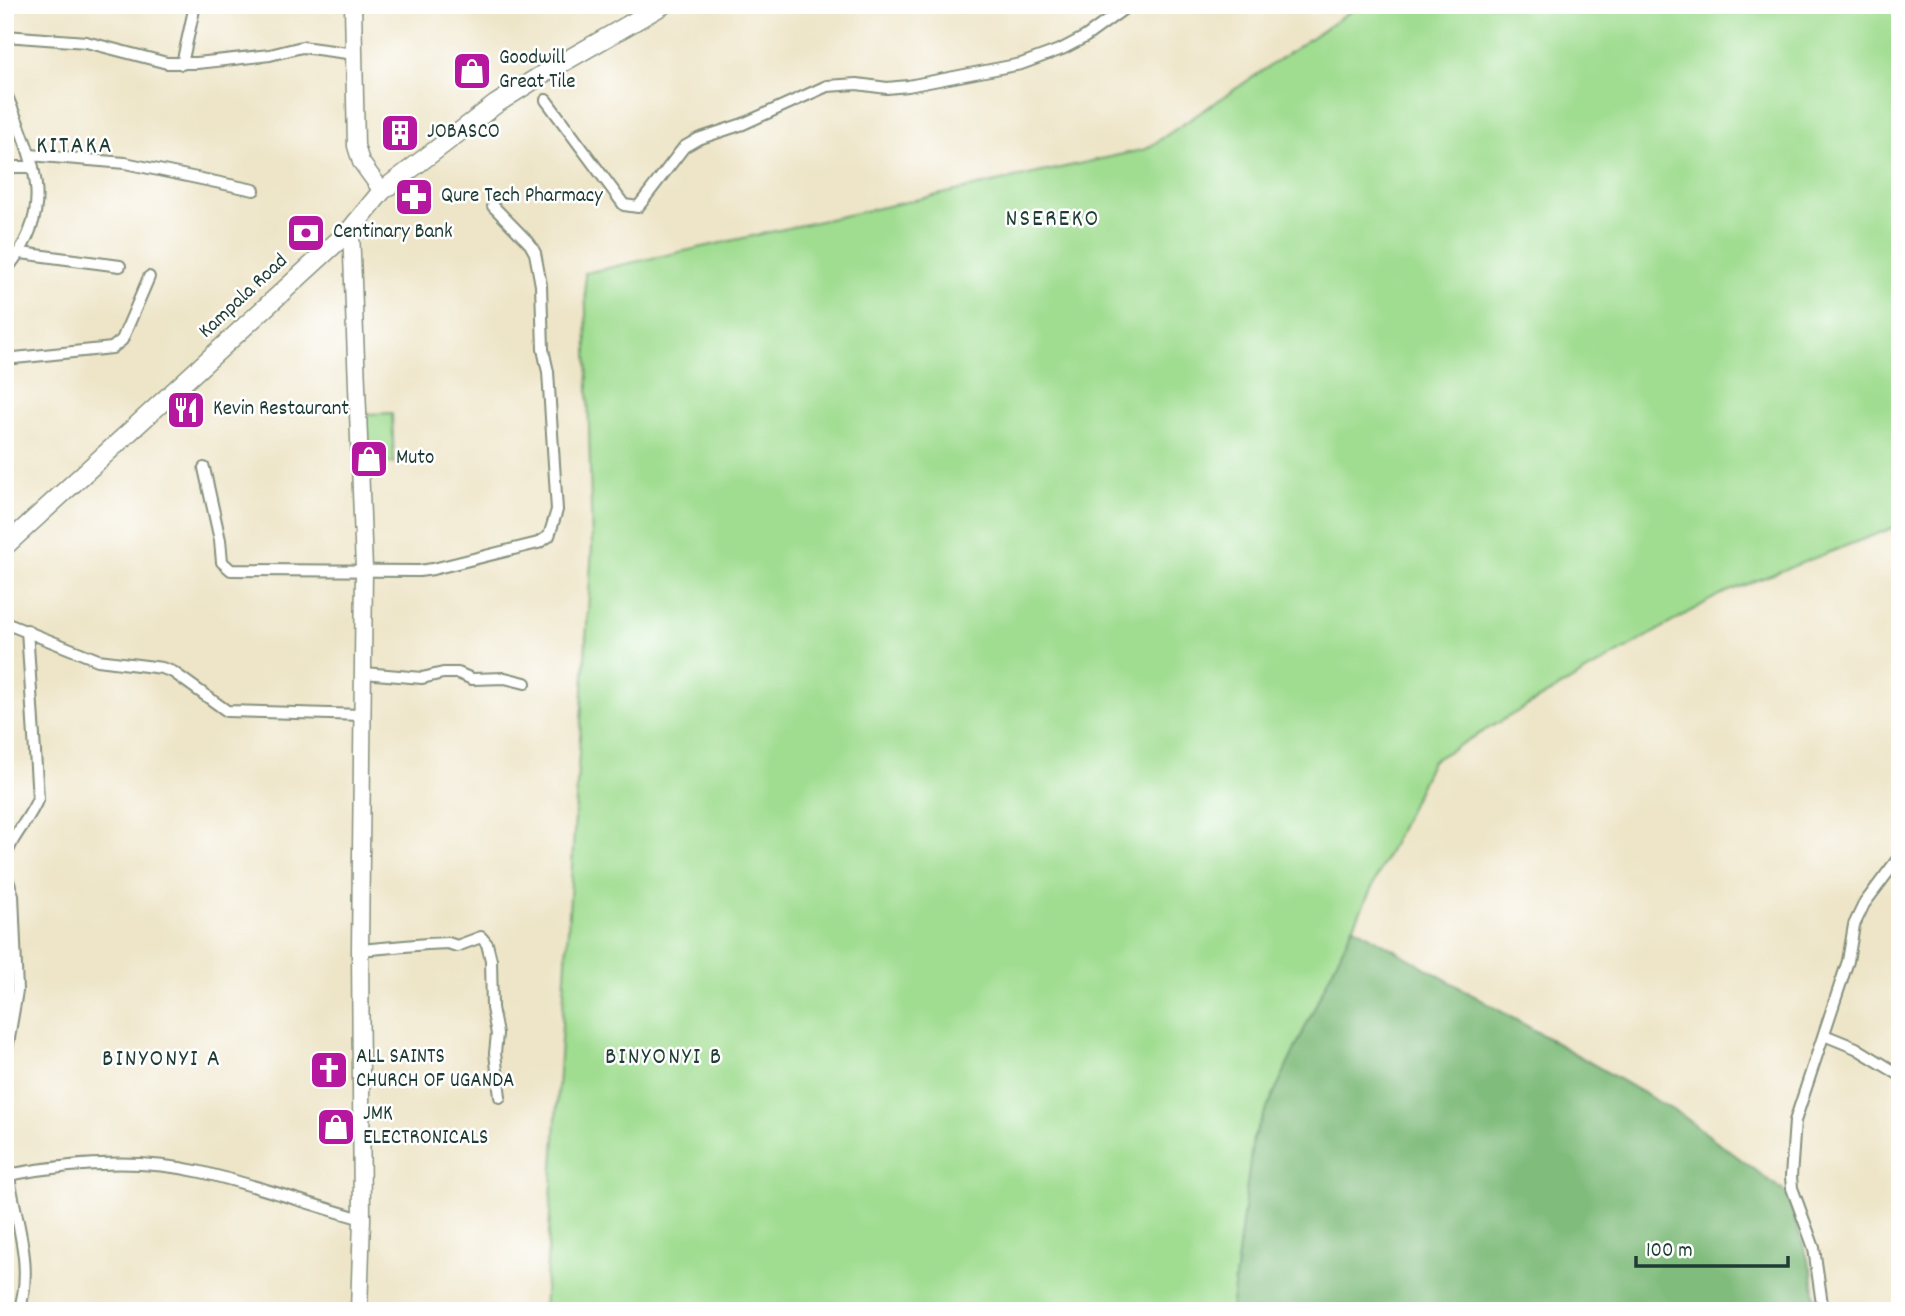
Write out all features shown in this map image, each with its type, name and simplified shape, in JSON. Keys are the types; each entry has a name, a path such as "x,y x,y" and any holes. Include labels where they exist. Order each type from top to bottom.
{"main road":[{"path":"353,5 356,146 361,162 382,191"},
{"name":"Kampala Road","path":"5,546 351,229 382,191 496,104 663,5"},
{"path":"351,229 364,569 360,950 362,1219 359,1311"}],"street":[{"path":"182,64 195,5"},
{"path":"430,5 439,5"},
{"path":"546,100 624,205 638,207 684,147 698,139 743,124 827,86 908,86 1021,64 1062,49 1085,37 1129,5"},
{"path":"5,36 86,42 167,63 182,64 270,55 302,47 355,54"},
{"path":"5,91 32,161 37,206 35,222 21,253 5,271"},
{"path":"5,167 32,161 125,163 254,190"},
{"path":"204,468 225,566 231,570 433,569 538,543 549,536 557,510 552,417 543,349 541,285 535,253 530,244 493,206"},
{"path":"21,253 120,266"},
{"path":"5,359 112,348 122,340 149,277"},
{"path":"5,623 98,660 162,668 173,672 227,711 363,715"},
{"path":"5,860 9,845 38,798 27,631"},
{"path":"363,673 422,678 458,673 472,679 505,678 525,683"},
{"path":"1823,1311 1814,1248 1792,1188 1798,1107 1848,961 1854,925 1864,904 1900,856"},
{"path":"5,872 13,895 17,990 5,1061"},
{"path":"360,950 448,943 457,946 481,937 487,944 491,960 492,1008 497,1034 495,1053 500,1097"},
{"path":"1824,1035 1856,1048 1900,1075"},
{"path":"5,1139 8,1175 26,1264 24,1296 19,1311"},
{"path":"8,1175 62,1165 135,1164 171,1168 200,1172 362,1219"}],"green space":[{"path":"1360,5 1900,5 1900,525 1719,595 1432,761 1253,1138 1231,1311 544,1311 592,546 585,273 1146,149"},
{"path":"392,413 394,463 374,464 374,453 367,453 366,414"},
{"path":"1353,926 1683,1116 1786,1193 1812,1271 1816,1311 1231,1311 1253,1138"}],"place":[{"name":"Goodwill Great Tile","path":"472,71"},
{"name":"JOBASCO","path":"400,133"},
{"name":"Qure Tech Pharmacy","path":"414,197"},
{"name":"Centinary Bank","path":"306,233"},
{"name":"Kevin Restaurant","path":"186,410"},
{"name":"Muto","path":"369,459"},
{"name":"ALL SAINTS CHURCH OF UGANDA","path":"329,1070"},
{"name":"JMK ELECTRONICALS","path":"336,1127"}],"district":[{"name":"KITAKA","path":"75,147"},
{"name":"NSEREKO","path":"1053,220"},
{"name":"BINYONYI B","path":"664,1058"},
{"name":"BINYONYI A","path":"162,1060"}]}
